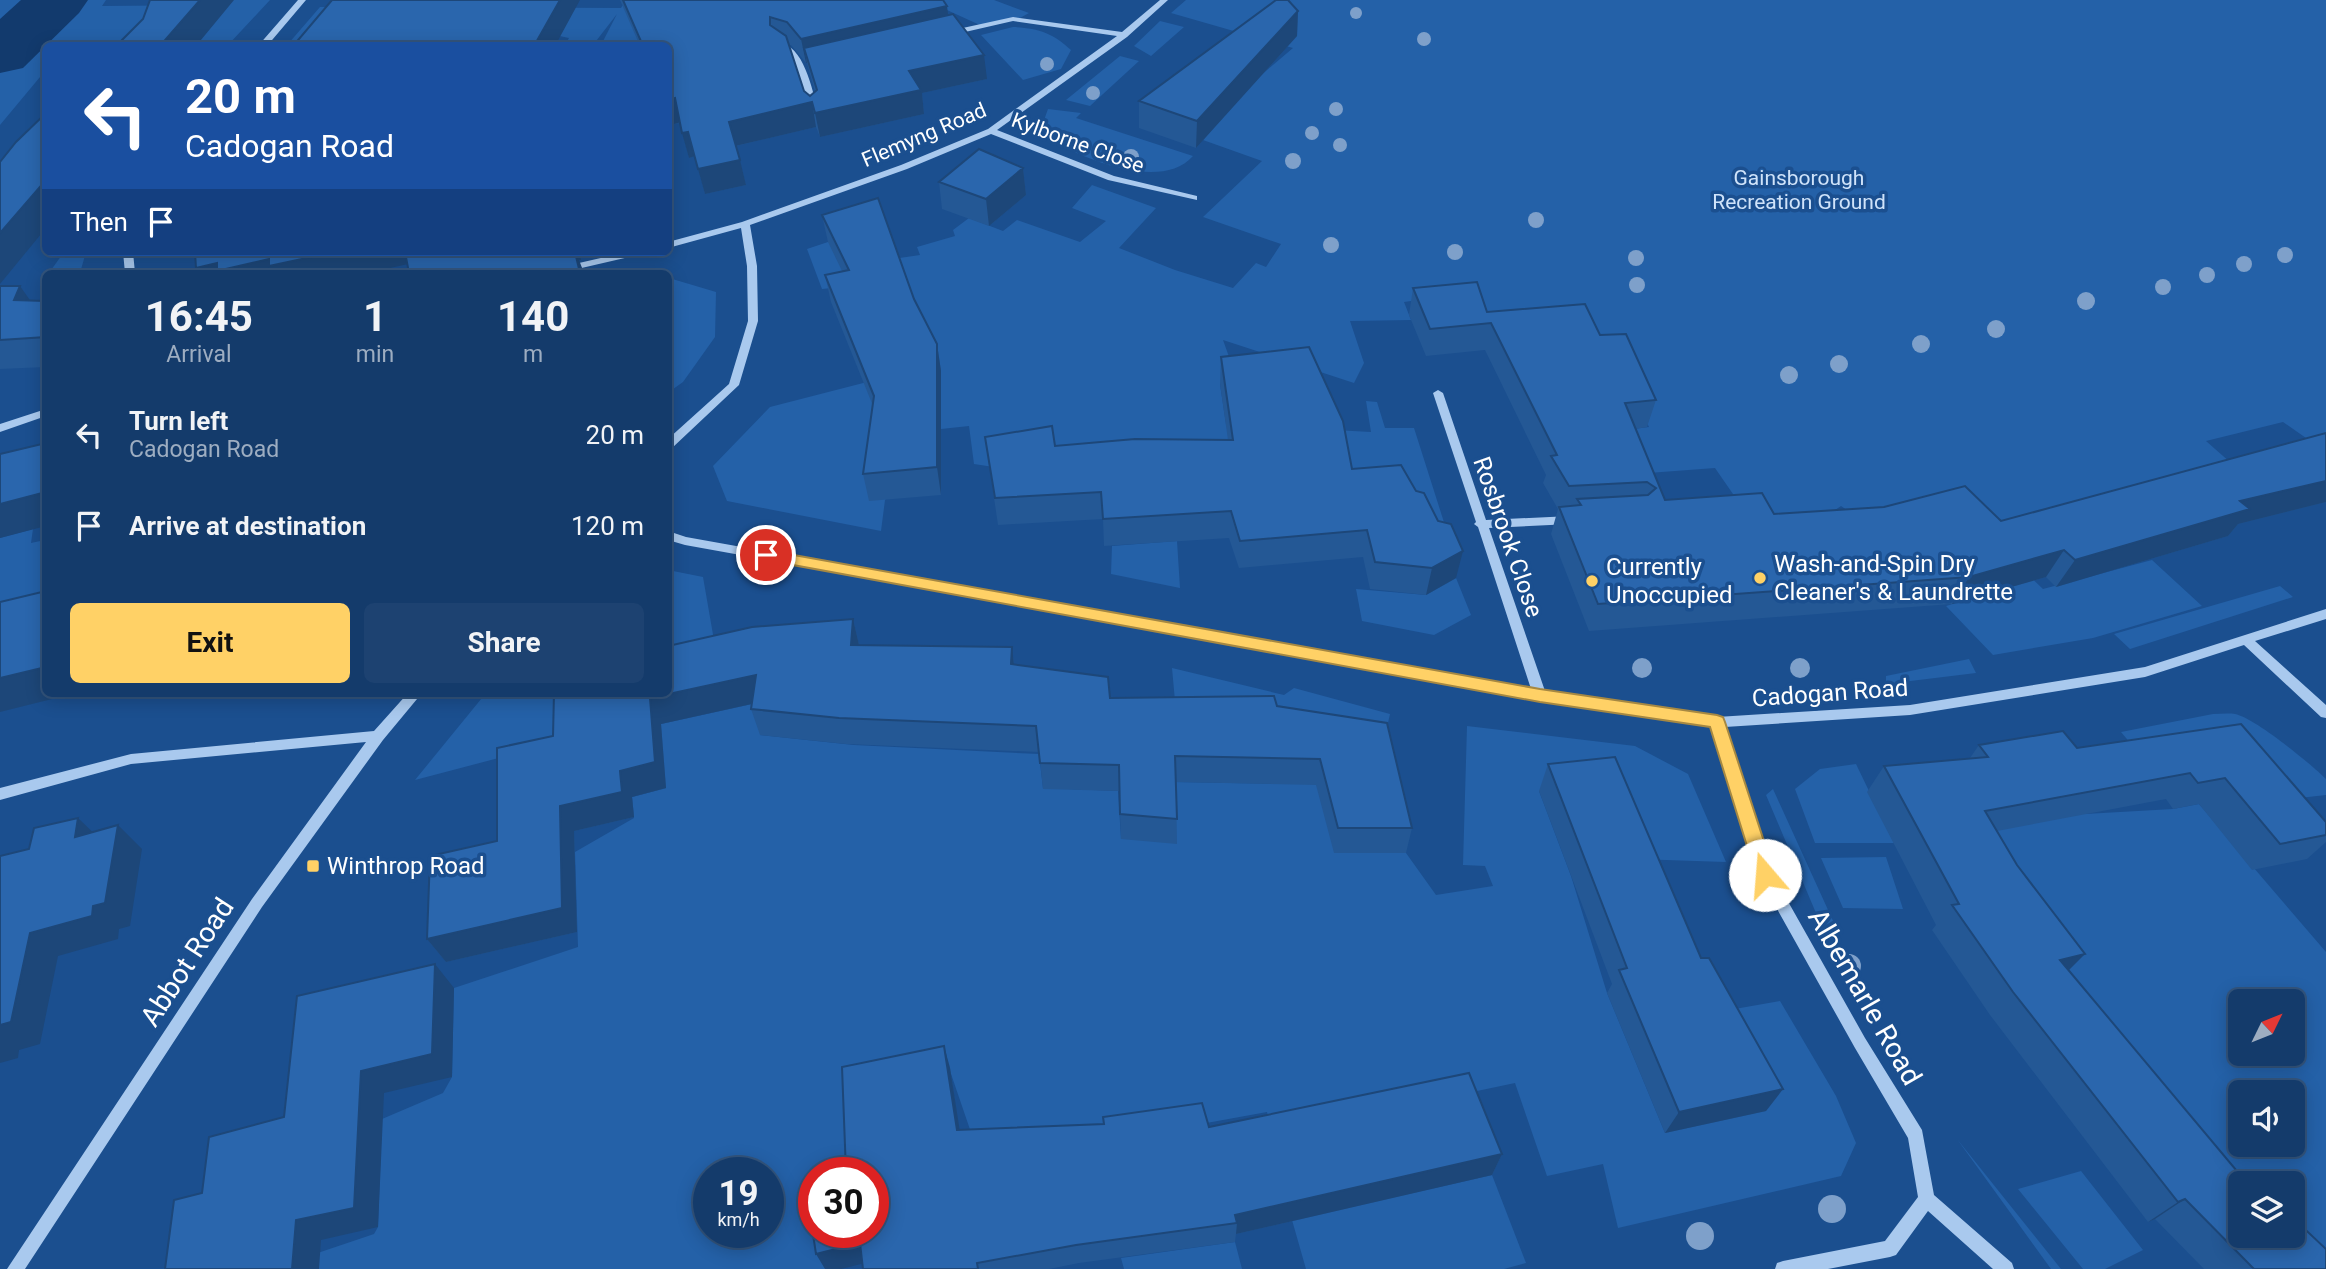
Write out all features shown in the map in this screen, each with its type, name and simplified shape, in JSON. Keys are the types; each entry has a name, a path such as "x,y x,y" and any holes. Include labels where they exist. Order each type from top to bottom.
{"street":[{"path":"265,42 302,0"},
{"name":"Flemyng Road","path":"672,244 745,224 904,167 991,131 1124,36 1164,0"},
{"path":"944,35 1013,19 1124,36"},
{"path":"780,45 797,57 815,115"},
{"path":"801,69 814,66"},
{"name":"Kylborne Close","path":"991,131 1111,178 1194,198"},
{"path":"672,441 734,385 753,321 752,266 745,224"},
{"path":"560,270 621,256"},
{"name":"Rosbrook Close","path":"1438,393 1480,524 1540,695"},
{"path":"0,428 42,413"},
{"path":"1480,524 1586,519"},
{"name":"Cadogan Road","path":"672,536 685,541 1540,695 1717,722 1910,710 2145,672 2326,614"},
{"path":"2245,639 2326,713"},
{"name":"Abbot Road","path":"15,1269 257,903 378,736 412,697"},
{"name":"Albemarle Road","path":"1717,722 1765,875 1860,1044 1916,1136 1927,1199"},
{"path":"0,794 131,759 378,736"},
{"path":"1783,1269 1890,1249 1927,1199 2006,1269"}],"green space":[{"path":"0,0 106,0 102,6 226,5 232,0 270,0 231,42 42,42 42,75 0,125"},
{"path":"626,0 645,42 603,42 617,14 595,42 567,42 569,38 536,31 290,42 320,7 621,8"},
{"path":"909,0 994,0 1029,13 1018,19 982,26 936,5"},
{"name":"Gainsborough Recreation Ground","path":"1186,0 2326,0 2326,452 2283,422 2206,441 2256,485 2000,548 2043,589 2152,560 2202,606 2093,638 1993,655 1946,606 1976,597 1841,506 1835,510 1857,535 1751,520 1715,468 1635,474 1617,431 1649,427 1642,412 1431,313 1418,300 1404,302 1411,320 1350,321 1364,363 1354,383 1223,340 1238,382 1220,384 1226,424 1371,432 1366,401 1377,402 1385,428 1414,428 1449,538 974,464 969,426 941,429 885,500 881,531 727,501 713,466 770,407 937,364 842,287 822,289 807,249 828,242 879,261 920,255 917,247 955,236 953,230 969,218 1003,231 1017,220 1080,242 1106,221 1072,208 1092,185 1156,208 1119,248 1175,270 1233,288 1256,263 1266,267 1281,244 1203,217 1262,161 1203,140 1246,88 1293,48 1171,13"},
{"path":"1160,21 1184,27 1151,56 1134,46"},
{"path":"1013,27 1045,32 1071,50 1061,69 1023,80 981,35"},
{"path":"1120,56 1139,61 1090,106 1066,100"},
{"path":"1048,109 1081,113 1076,118 1193,156 1179,166 1162,171 1143,172 1102,163 1049,139 1043,123"},
{"path":"61,256 85,256 81,270 51,270"},
{"path":"672,279 716,292 715,337 683,382 672,390"},
{"path":"33,529 31,543 42,541 42,624 0,634 0,538"},
{"path":"1177,541 1180,588 1111,574 1112,546"},
{"path":"672,571 703,577 715,646 672,655"},
{"path":"1456,578 1471,615 1434,635 1362,621 1356,589 1426,595"},
{"path":"2280,586 2293,597 2130,649 2114,634"},
{"path":"1969,659 1976,673 1886,684 1886,676"},
{"path":"1172,668 1284,695 1294,688 1390,714 1382,749 1334,853 1406,853 1436,895 1493,886 1485,866 1463,865 1467,726 1635,746 1688,774 1726,862 1636,859 1539,791 1571,876 1607,993 1665,1133 1712,1013 1780,1001 1836,1096 1856,1143 1841,1176 1618,1228 1603,1164 1547,1176 1515,1083 1273,1134 1267,1112 1201,1124 977,1150 949,1068 868,1157 798,1157 798,1248 819,1248 826,1269 287,1269 288,1263 374,1234 378,1227 382,1119 443,1093 452,1077 454,988 578,947 575,852 634,818 632,797 666,788 615,734 765,701 760,735 854,745 1039,754 1043,788 1118,791 1121,839 1175,782 1289,784 1177,723"},
{"path":"483,697 567,697 567,740 415,780"},
{"path":"2213,714 2235,714 2269,732 2326,779 2326,795 2273,801 2147,763 2121,732"},
{"path":"1856,764 1894,843 1815,843 1795,789 1820,769"},
{"path":"1960,772 2085,814 2173,809 2199,804 2326,952 2326,1269 2304,1248 2305,1171 2228,1172 2077,1034"},
{"path":"1773,789 1839,934 1824,932 1766,795"},
{"path":"1886,857 1903,909 1843,908 1821,858"},
{"path":"1957,1139 2061,1269 2051,1269"},
{"path":"2081,1171 2143,1250 2105,1269 2083,1269 2018,1189"},
{"path":"1492,1175 1526,1263 1504,1269 1306,1269 1292,1220"},
{"path":"1235,1242 1242,1269 1124,1269 1121,1258"}],"building":[{"path":"150,0 200,0 163,42 120,42 143,19"},
{"path":"332,0 560,0 536,42 296,42"},
{"path":"623,0 943,0 947,6 801,39 787,22 770,17 770,25 786,36 804,91 810,96 817,90 804,48 953,14 984,55 909,71 921,90 815,113 812,102 729,122 740,160 698,169 688,132 682,133 675,98 672,99 672,42 641,42"},
{"path":"1276,0 1288,0 1298,11 1197,121 1139,101"},
{"path":"42,117 42,185 0,233 0,162"},
{"path":"979,149 1023,168 986,199 939,182"},
{"path":"878,198 914,299 937,344 937,467 863,474 874,396 825,275 849,270 822,215"},
{"path":"195,256 316,256 269,266 269,259 221,270 217,270 217,263 196,268"},
{"path":"406,256 576,256 579,270 408,270"},
{"path":"1477,282 1487,312 1585,304 1600,335 1626,334 1656,400 1625,403 1665,500 1762,493 1774,514 1884,507 1965,486 2001,521 2326,433 2326,481 2240,501 2250,509 2075,560 2064,550 1969,577 1598,604 1559,507 1581,505 1577,499 1648,495 1656,488 1647,482 1569,486 1551,456 1557,455 1491,323 1430,329 1413,288"},
{"path":"0,286 20,286 14,300 42,301 42,337 0,340"},
{"path":"1309,347 1343,421 1352,469 1401,465 1416,491 1424,493 1438,521 1451,524 1463,551 1432,568 1375,562 1367,530 1240,541 1231,511 1103,519 1101,492 995,498 985,437 1052,426 1055,446 1135,439 1233,440 1221,357"},
{"path":"42,444 42,493 0,504 0,454"},
{"path":"42,592 42,668 0,678 0,602"},
{"path":"853,619 851,645 1012,647 1011,664 1108,677 1110,698 1274,696 1277,706 1387,723 1412,828 1338,828 1320,759 1175,756 1177,819 1120,814 1119,765 1040,763 1036,726 839,718 751,709 756,675 672,693 672,645 752,627"},
{"path":"554,697 655,697 650,698 655,762 620,771 622,792 560,806 562,908 427,939 430,856 497,841 497,748 553,736"},
{"path":"2241,724 2326,822 2326,835 2280,844 2225,778 2198,783 2190,773 1985,811 2017,865 2085,954 2060,960 2237,1171 2228,1171 2228,1243 2185,1199 2178,1202 2013,992 1952,905 1959,904 1884,766 1988,757 1979,745 2063,731 2077,748"},
{"path":"1615,757 1701,958 1709,958 1783,1089 1679,1112 1619,970 1627,968 1548,764"},
{"path":"78,818 75,837 118,825 105,903 93,906 92,916 30,933 11,1022 0,1025 0,856 29,849 34,828"},
{"path":"435,964 432,1054 361,1071 354,1208 296,1220 292,1269 165,1269 174,1200 202,1193 209,1137 284,1117 297,996"},
{"path":"944,1046 957,1130 1104,1124 1103,1117 1202,1103 1209,1127 1469,1073 1502,1154 1235,1215 1237,1223 1076,1245 977,1263 978,1269 863,1269 861,1248 889,1248 889,1157 845,1157 842,1067"},
{"path":"2305,1229 2326,1249 2326,1269 2254,1269 2233,1248 2305,1248"},
{"path":"815,1248 840,1248 816,1254"}],"waterway":[{"path":"0,54 57,0"}],"place":[{"name":"Wash-and-Spin Dry Cleaner's & Laundrette","path":"1760,578"},
{"name":"Currently Unoccupied","path":"1592,581"},
{"name":"Winthrop Road","path":"313,866"}],"route":[{"path":"766,555 1540,695 1717,722 1765,875"}]}
